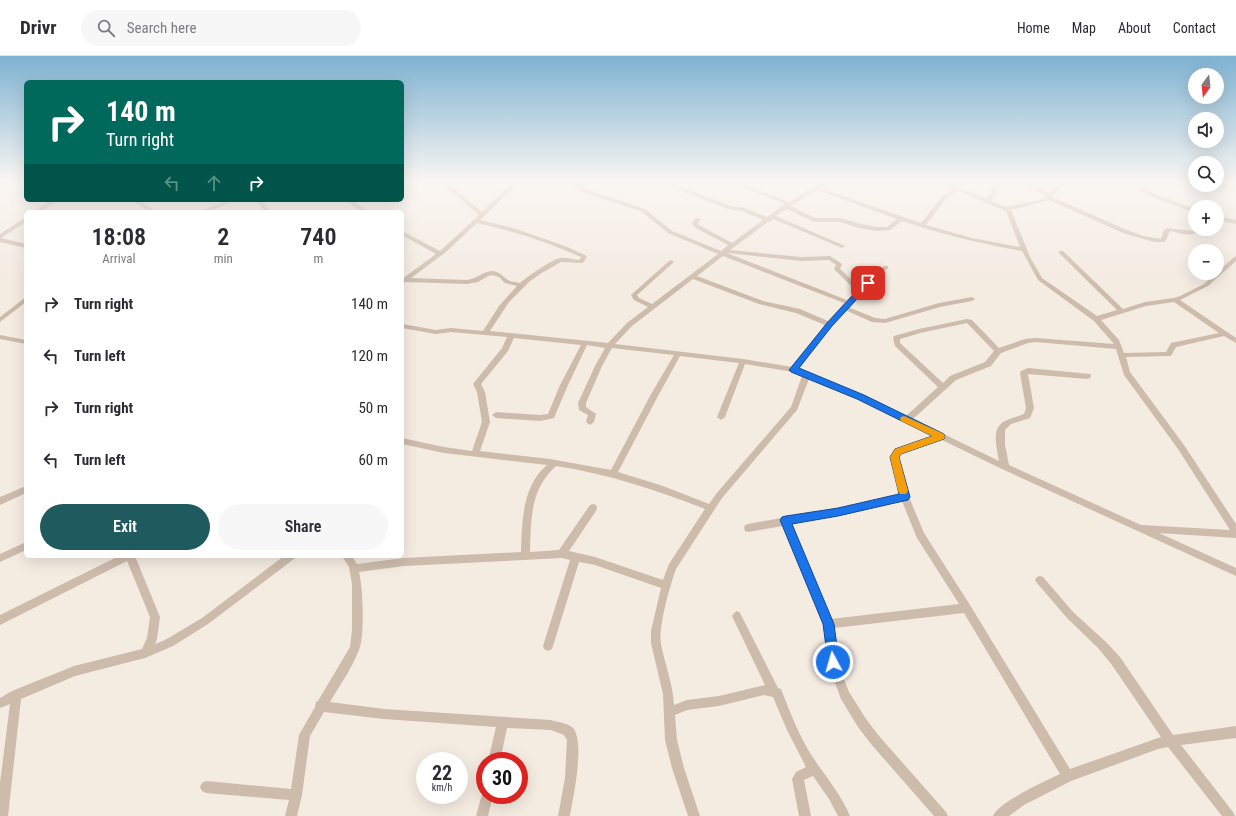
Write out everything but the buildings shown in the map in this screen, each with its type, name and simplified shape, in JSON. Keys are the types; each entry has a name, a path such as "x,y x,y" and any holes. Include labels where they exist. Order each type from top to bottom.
{"street":[{"path":"404,281 440,254 480,216"},
{"path":"650,216 661,226 673,233 770,271 874,320 885,321 933,307 972,299"},
{"path":"767,216 842,246"},
{"path":"808,216 814,220 841,220 860,226 877,229 888,228 900,219"},
{"path":"893,216 989,244 1024,250"},
{"path":"922,226 929,216"},
{"path":"1010,216 1024,250 1040,279 1096,319 1121,351 1128,373 1181,447 1236,530"},
{"path":"1089,216 1156,241 1163,241 1169,229 1188,232"},
{"path":"590,422 592,414 581,406 610,346 625,330 653,307 723,252 771,218"},
{"path":"698,219 695,223 696,226 732,246"},
{"path":"1224,219 1236,222"},
{"path":"0,246 2,239 24,221"},
{"path":"475,221 511,229 584,256 582,261 578,262 566,260 556,262 534,274 521,285 503,305 486,332"},
{"path":"404,235 440,254"},
{"path":"2,239 24,245"},
{"path":"723,252 801,259 830,258 838,262 837,269 858,288 859,291"},
{"path":"1060,252 1122,312"},
{"path":"1096,319 1145,304 1175,300 1206,285 1236,258"},
{"path":"653,307 636,299 634,295 671,262"},
{"path":"794,370 829,324 847,306 859,291 886,267"},
{"path":"404,281 467,282 476,281 486,274 493,273 501,276 507,282 521,285"},
{"path":"692,276 761,303 798,311 829,324"},
{"path":"1175,300 1236,341"},
{"path":"0,320 24,301"},
{"path":"942,387 897,344 896,338 919,331 967,321 970,322 998,351"},
{"path":"404,326 436,332 452,330 486,332 585,342 743,361 794,370 860,397 1005,467 1236,572"},
{"path":"907,420 953,378 988,364 998,351 1027,341 1036,340 1121,351 1168,354 1174,345 1226,334"},
{"path":"475,454 486,422 481,392 477,384 505,349 512,335"},
{"path":"0,337 24,342"},
{"path":"496,415 540,418 552,416 564,385 585,342"},
{"path":"613,474 678,354"},
{"path":"721,416 743,361"},
{"path":"1005,467 999,432 1001,427 1008,422 1027,416 1030,408 1024,373 1028,371 1087,376"},
{"path":"694,816 678,768 671,740 670,712 665,674 656,643 656,636 666,586 672,567 711,508 794,408 806,374"},
{"path":"941,437 898,451 894,457 905,497 920,535 967,608 1068,776"},
{"path":"404,441 460,453 554,463 613,474 675,493 711,508"},
{"path":"525,555 527,523 537,479 554,463"},
{"path":"0,500 24,490"},
{"path":"748,528 786,520 838,512 905,497"},
{"path":"562,554 593,508"},
{"path":"786,520 828,624 836,672 845,695 862,723 875,740 942,816"},
{"path":"1138,528 1236,534"},
{"path":"0,558 24,547"},
{"path":"354,569 385,563 562,554 576,556 666,586"},
{"path":"548,646 576,556"},
{"path":"0,620 125,558"},
{"path":"130,558 155,617 152,640 145,653"},
{"path":"0,703 74,671 145,653 169,643 191,631 288,558"},
{"path":"291,816 296,795 305,735 320,706 355,648 358,603 357,584 354,569 348,558"},
{"path":"1040,580 1070,615 1116,661 1170,740 1229,816"},
{"path":"828,624 967,608"},
{"path":"737,616 774,691 779,696 808,760 834,795 844,816"},
{"path":"670,712 687,704 719,701 768,690 774,691"},
{"path":"2,816 16,695"},
{"path":"320,706 384,714 551,725 568,731 571,734 573,743 571,778 564,816"},
{"path":"496,752 503,722"},
{"path":"999,816 1020,801 1068,776 1158,743 1170,740 1236,732"},
{"path":"805,816 798,779 800,776 815,769"},
{"path":"206,787 296,795"},
{"path":"482,816 485,804"}],"slow traffic":[{"path":"903,491 894,457 898,451 941,437 904,419"}],"route":[{"path":"833,662 831,636 828,624 786,520 838,512 905,497 894,457 898,451 941,437 860,397 794,370 829,324 846,308 859,291 868,283"}]}
